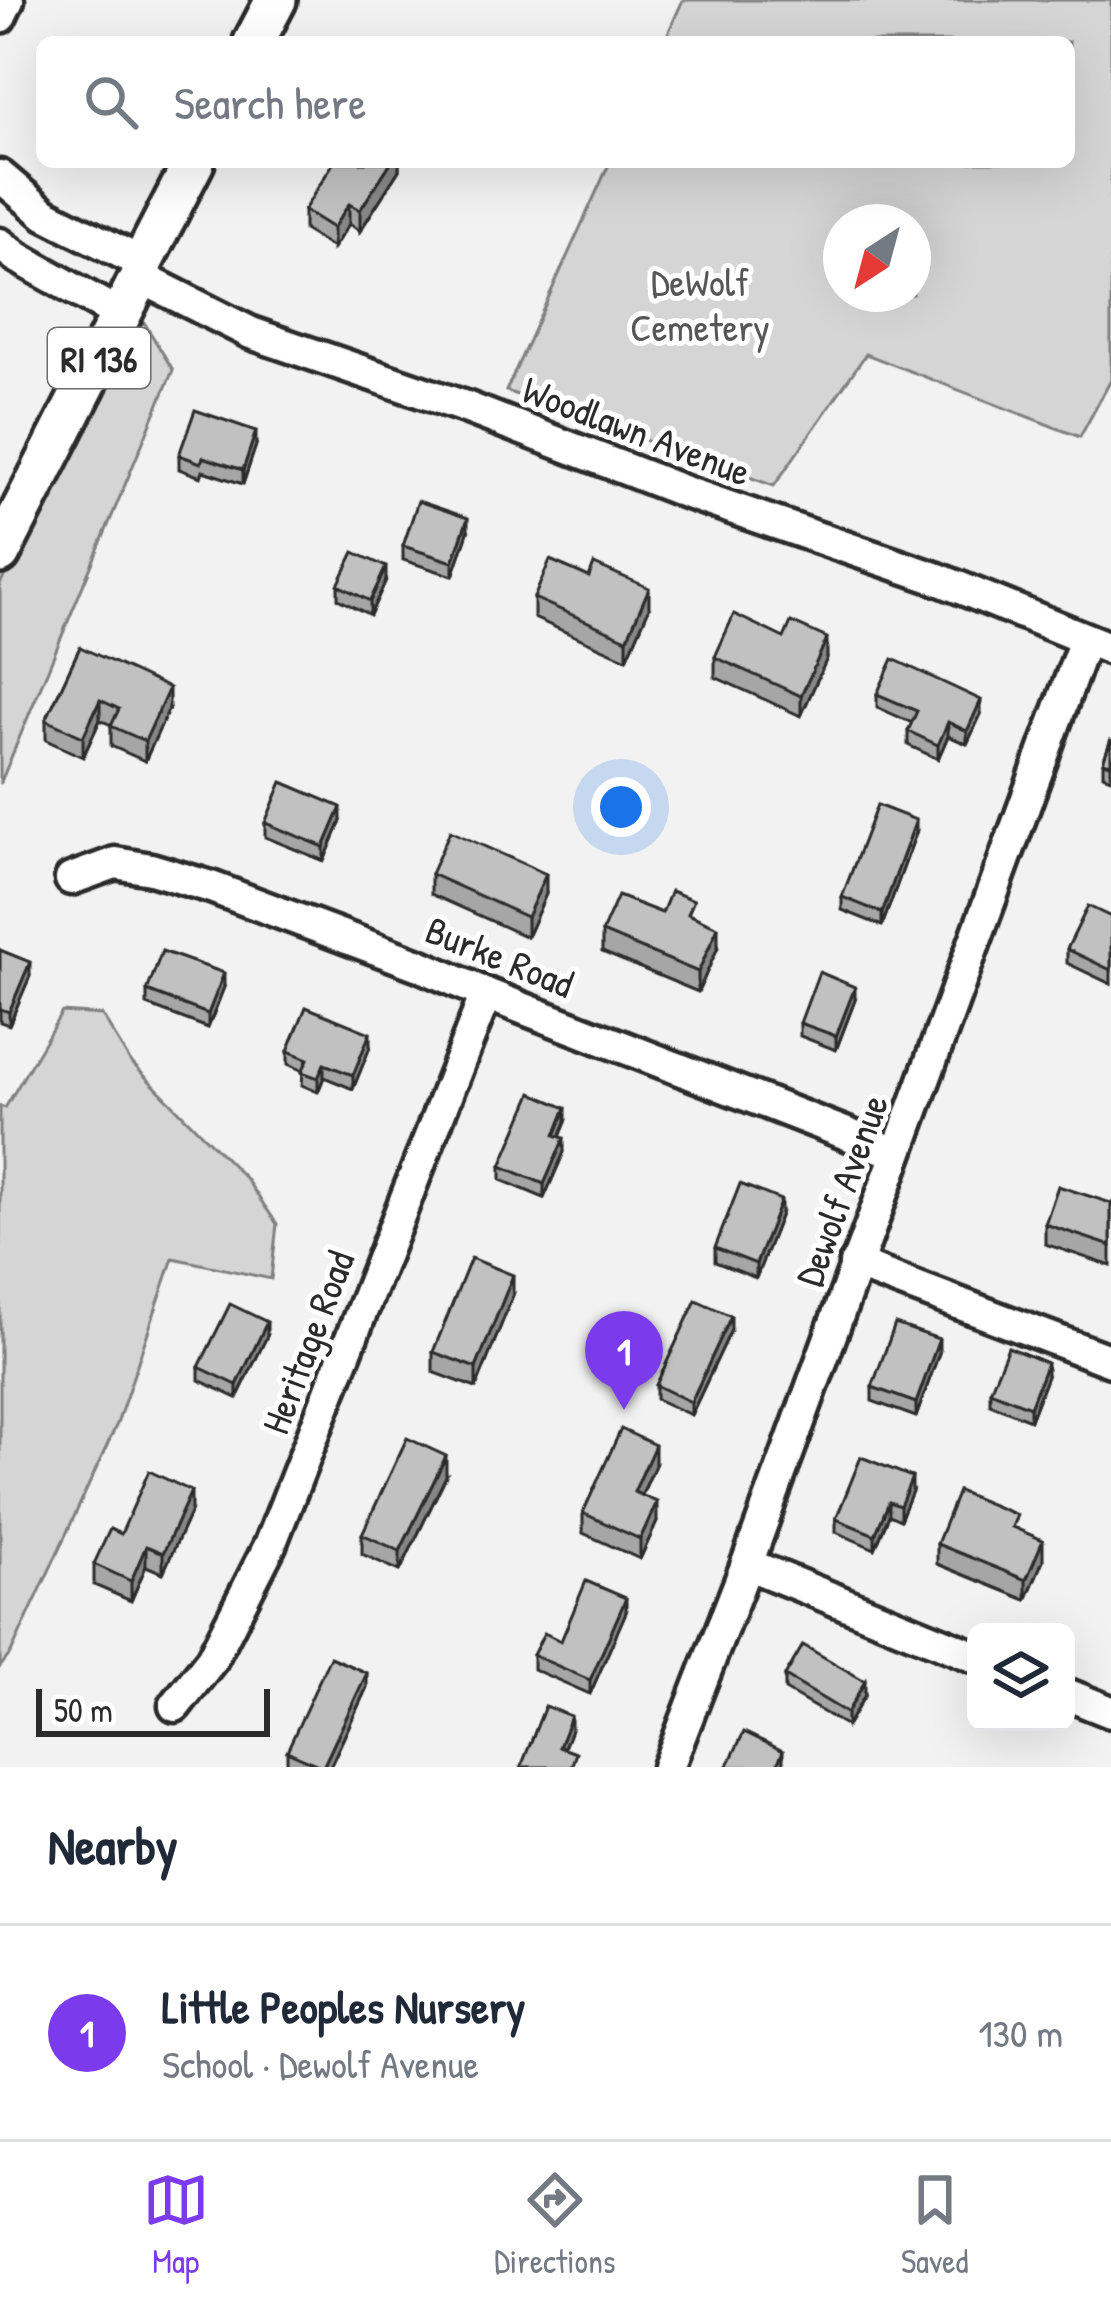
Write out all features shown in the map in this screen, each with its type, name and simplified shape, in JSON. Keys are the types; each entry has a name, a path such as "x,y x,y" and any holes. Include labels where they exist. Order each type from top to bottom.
{"main road":[{"path":"257,36 276,0"},
{"name":"RI 136","path":"0,554 191,168"}],"street":[{"path":"0,16 8,0"},
{"name":"Woodlawn Avenue","path":"0,176 45,214 251,333 938,579 1098,644"},
{"path":"34,205 5,248 121,315"},
{"name":"Dewolf Avenue","path":"668,1767 896,1153 1098,644"},
{"name":"Burke Road","path":"71,879 115,863 151,868 212,887 896,1153"},
{"name":"Heritage Road","path":"176,1706 212,1659 269,1545 486,994"},
{"path":"855,1264 1111,1361"},
{"path":"747,1564 967,1653"},
{"path":"1075,1698 1111,1712"}],"green space":[{"name":"DeWolf Cemetery","path":"683,0 1111,0 1111,380 1080,437 866,354 774,486 506,391 607,168 1075,168 1075,36 667,36"},
{"path":"142,319 173,370 0,784 0,584"},
{"path":"62,1012 102,1015 130,1061 246,1179 277,1224 271,1279 173,1258 117,1424 11,1653 0,1667 0,1106 5,1108"}],"building":[{"path":"330,168 387,168 360,210 349,204 333,228 304,210"},
{"path":"195,410 256,431 243,470 179,455"},
{"path":"418,501 468,518 453,562 403,546"},
{"path":"354,552 386,567 370,601 338,585"},
{"path":"550,560 589,577 594,564 649,588 627,639 534,598"},
{"path":"734,614 784,638 791,622 827,638 801,696 715,657"},
{"path":"80,647 169,688 145,741 111,726 119,709 100,700 83,737 46,720"},
{"path":"893,659 981,700 967,731 948,722 938,745 908,731 917,711 877,694"},
{"path":"1111,739 1111,764 1103,762"},
{"path":"282,782 341,807 324,847 265,823"},
{"path":"877,805 916,820 882,913 842,897"},
{"path":"450,831 546,874 527,917 431,874"},
{"path":"671,891 694,900 688,914 718,927 698,972 602,932 618,896 662,913"},
{"path":"1088,906 1111,917 1111,970 1067,949"},
{"path":"0,950 30,962 9,1012 0,1009"},
{"path":"162,951 224,973 208,1014 147,991"},
{"path":"819,972 855,987 836,1036 800,1023"},
{"path":"306,1007 370,1033 353,1075 324,1064 318,1078 302,1072 308,1059 288,1051"},
{"path":"532,1093 566,1108 555,1135 564,1138 544,1184 501,1166"},
{"path":"740,1184 781,1200 756,1264 715,1248"},
{"path":"1058,1186 1111,1203 1111,1246 1045,1224"},
{"path":"471,1258 513,1275 476,1368 433,1352"},
{"path":"696,1300 731,1316 691,1402 656,1385"},
{"path":"230,1304 267,1322 237,1385 199,1367"},
{"path":"895,1324 939,1339 916,1403 872,1387"},
{"path":"1008,1347 1047,1363 1030,1407 990,1391"},
{"path":"621,1429 655,1445 634,1492 657,1502 640,1539 583,1513"},
{"path":"407,1438 446,1456 400,1551 362,1534"},
{"path":"861,1457 912,1477 900,1506 889,1502 875,1535 836,1519"},
{"path":"149,1471 191,1491 163,1553 146,1546 131,1581 94,1564 110,1529 121,1534"},
{"path":"958,1491 1017,1515 1012,1527 1043,1540 1026,1580 937,1544"},
{"path":"586,1581 626,1598 590,1680 533,1655 544,1633 561,1641"},
{"path":"803,1645 865,1681 847,1713 785,1676"},
{"path":"330,1657 367,1673 323,1767 287,1751"},
{"path":"545,1706 571,1716 559,1747 576,1753 571,1767 521,1767"},
{"path":"744,1732 783,1751 776,1767 727,1767"}],"place":[{"name":"Little Peoples Nursery","path":"624,1410"}]}
